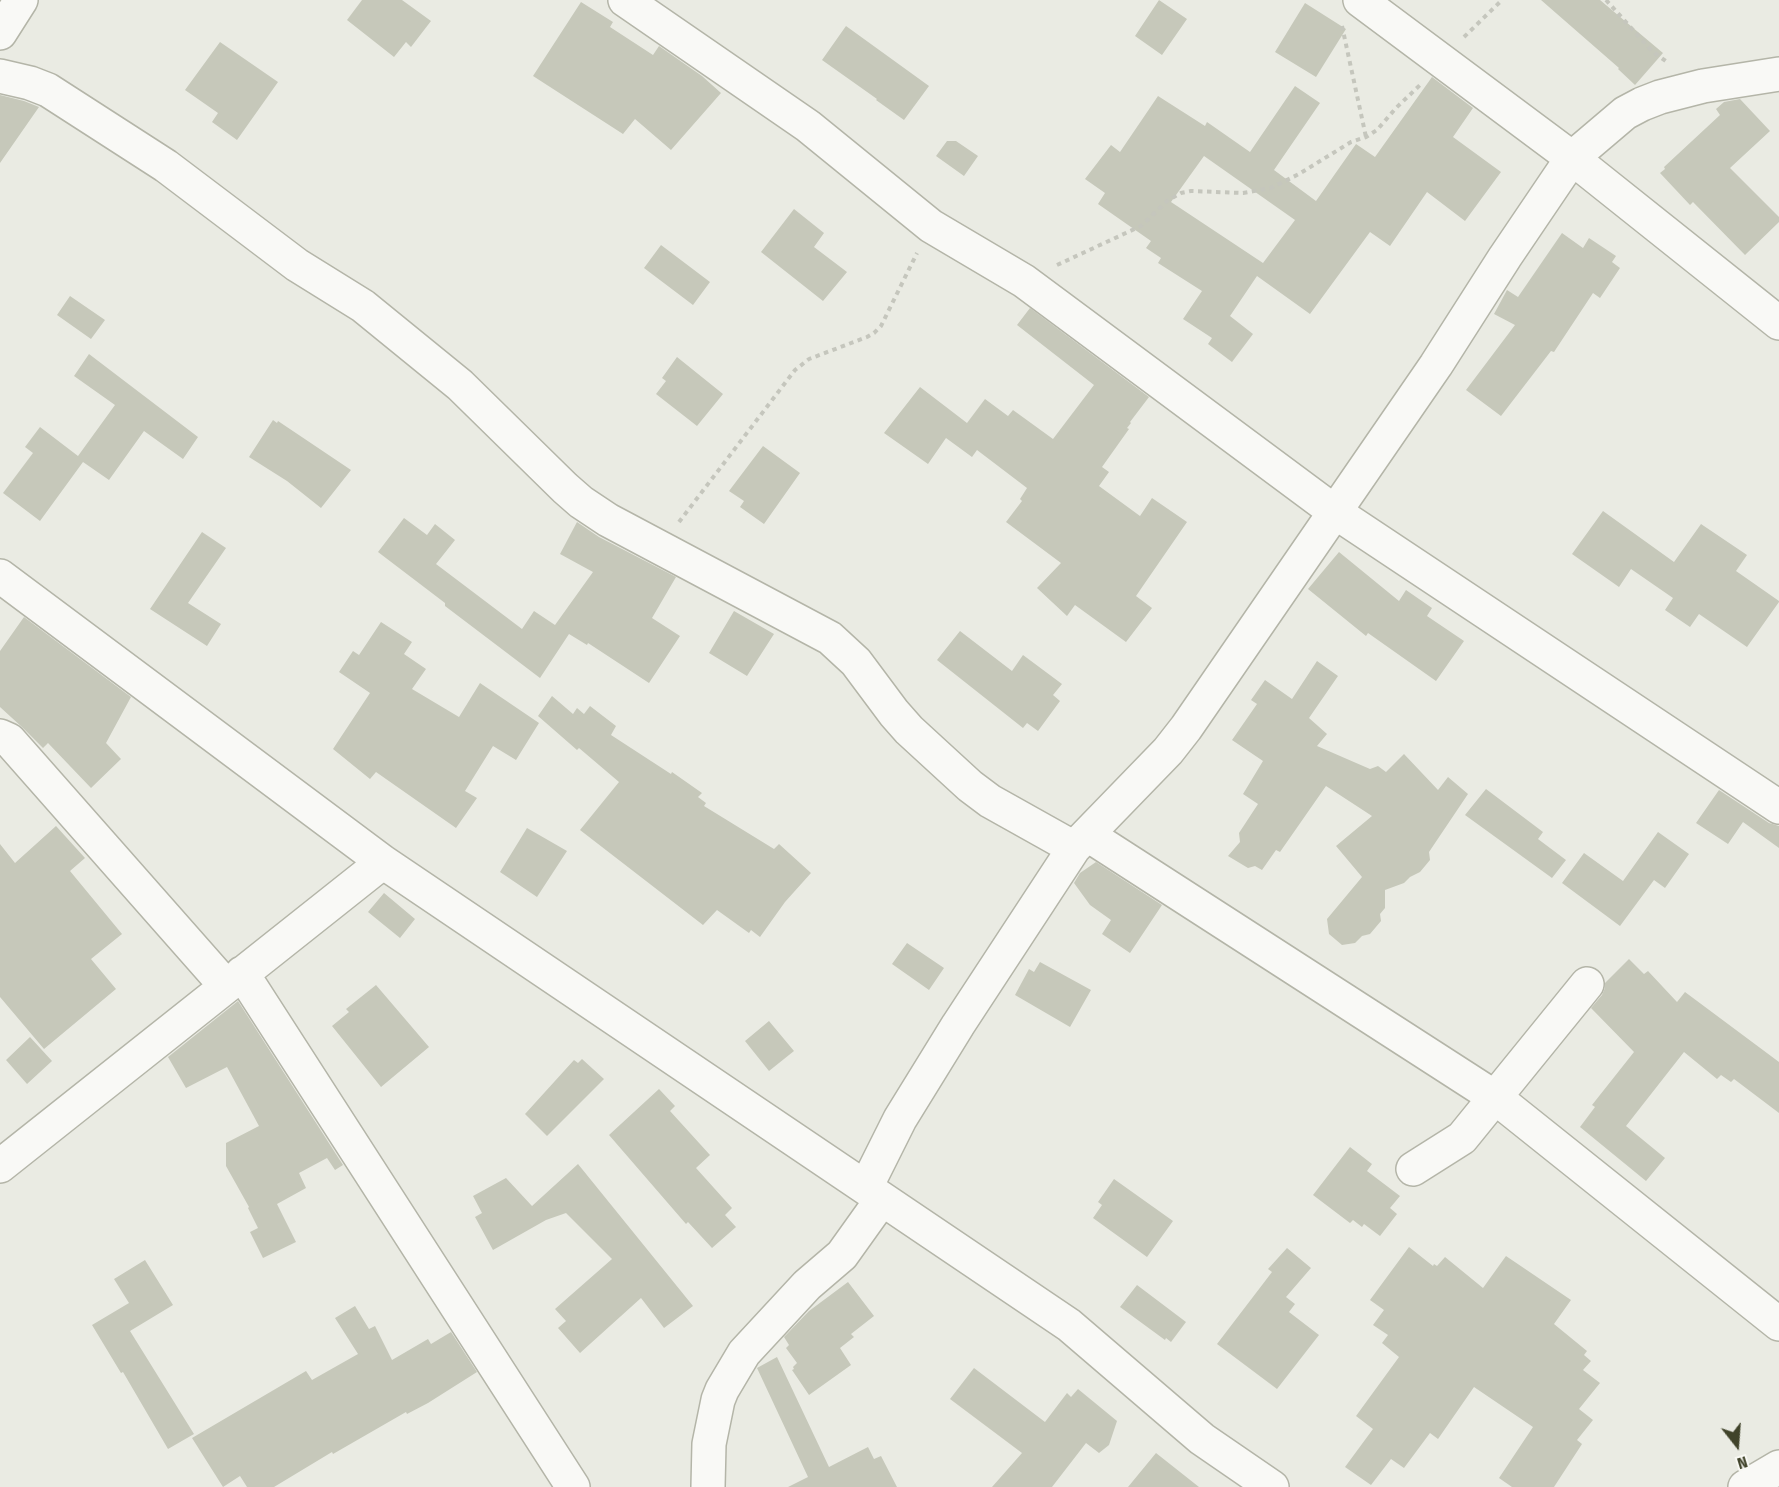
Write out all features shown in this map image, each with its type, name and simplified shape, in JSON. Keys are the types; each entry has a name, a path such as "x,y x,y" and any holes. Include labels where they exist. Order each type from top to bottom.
{"street":[{"path":"0,33 21,0"},
{"path":"625,0 808,126 931,226 1024,280 1335,512 1779,807"},
{"path":"1350,8 1443,61 1572,158 1779,323"},
{"path":"708,1487 709,1444 718,1400 744,1353 807,1285 842,1254 874,1193 900,1119 958,1025 1081,842 1180,736 1436,365 1572,158 1625,113 1660,97 1703,86 1779,74"},
{"path":"0,76 48,90 166,166 297,265 363,306 460,385 581,502 608,520 830,638 856,662 909,730 970,786 990,801 1081,842 1496,1098 1779,1324"},
{"path":"0,576 383,862 1069,1325 1202,1439 1272,1487"},
{"path":"0,736 9,740 234,980 573,1487"},
{"path":"0,1166 383,862"},
{"path":"1413,1169 1462,1138 1587,984"},
{"path":"1745,1487 1779,1467"}],"path":[{"path":"1024,280 1141,226 1167,201 1181,193 1191,191 1243,193 1271,188 1299,174 1351,142 1377,130 1502,0"},
{"path":"1606,0 1652,51 1703,86"},
{"path":"1350,8 1365,137"},
{"path":"660,548 795,370 809,360 867,337 881,326 931,226"}],"building":[{"path":"362,0 402,0 431,21 411,47 406,42 394,57 347,20"},
{"path":"1159,0 1187,19 1162,55 1135,36"},
{"path":"1541,0 1600,0 1663,53 1635,85 1619,68"},
{"path":"581,2 613,22 610,27 653,55 659,46 702,76 721,93 671,150 635,119 623,134 533,76"},
{"path":"1305,3 1346,29 1316,77 1275,52"},
{"path":"846,26 929,86 904,120 822,60"},
{"path":"220,42 278,82 237,140 212,122 218,113 185,90"},
{"path":"1432,77 1473,108 1453,137 1501,172 1465,221 1427,192 1390,246 1370,232 1310,314 1257,276 1230,316 1253,334 1232,362 1208,344 1212,338 1183,319 1202,291 1158,263 1161,258 1146,248 1151,241 1098,204 1105,193 1085,179 1111,145 1120,152 1158,96 1205,126 1207,122 1250,152 1295,86 1320,103 1274,170 1316,201 1356,144 1375,157","holes":["1204,156 1295,220 1263,263 1171,202"]},
{"path":"0,95 39,107 0,163"},
{"path":"1740,99 1770,131 1730,168 1779,217 1779,222 1745,255 1693,202 1690,205 1660,173 1720,115 1716,109 1724,102"},
{"path":"947,141 956,141 978,156 964,176 936,156"},
{"path":"794,209 824,233 814,247 847,272 823,301 761,252"},
{"path":"1562,233 1583,248 1589,238 1616,256 1612,262 1620,268 1600,298 1593,293 1554,352 1551,351 1501,416 1466,390 1515,325 1494,314 1507,290 1518,297"},
{"path":"661,245 710,282 693,305 644,268"},
{"path":"70,296 105,320 91,339 57,315"},
{"path":"1030,308 1149,397 1130,422 1127,428 1129,429 1102,467 1109,472 1099,486 1140,516 1152,498 1187,522 1136,596 1152,608 1126,642 1075,605 1067,616 1037,588 1061,563 1006,522 1022,501 1020,499 1027,488 977,450 972,457 946,438 928,464 884,433 920,387 967,423 985,399 1008,416 1013,410 1053,439 1094,385 1017,325"},
{"path":"89,354 198,437 183,459 144,431 109,480 83,462 40,521 3,493 33,453 25,447 40,427 78,456 115,405 74,376"},
{"path":"677,357 723,394 697,426 656,394 666,381 662,378"},
{"path":"273,420 277,423 278,421 351,470 321,508 287,481 249,457"},
{"path":"763,446 800,473 764,524 740,507 744,501 729,491"},
{"path":"1603,511 1674,562 1701,524 1747,555 1736,571 1779,602 1747,647 1699,614 1690,627 1665,610 1673,598 1631,569 1619,587 1572,554"},
{"path":"404,518 427,535 435,524 455,540 436,564 522,629 534,611 555,625 593,572 560,554 577,522 599,537 676,577 652,618 680,636 649,683 588,643 587,645 569,634 540,678 378,552"},
{"path":"202,532 226,548 188,603 221,624 207,646 150,609"},
{"path":"1339,552 1399,601 1406,590 1432,608 1427,616 1464,641 1436,681 1368,633 1366,636 1308,589"},
{"path":"734,611 774,634 747,676 709,653"},
{"path":"24,617 131,697 106,743 121,759 91,788 48,743 43,748 0,707 0,651"},
{"path":"381,622 412,642 404,654 426,669 412,689 459,717 480,683 539,723 516,760 493,746 465,791 477,798 456,828 376,772 370,779 333,749 370,693 339,672 353,651 359,655"},
{"path":"960,631 1012,671 1023,655 1062,684 1053,695 1060,701 1038,731 1027,723 1023,728 937,660"},
{"path":"1317,661 1338,676 1309,718 1327,734 1317,746 1370,769 1378,766 1386,772 1404,754 1438,790 1448,777 1468,794 1429,852 1430,860 1420,872 1404,883 1385,890 1385,908 1380,914 1381,921 1370,934 1362,936 1355,943 1342,945 1329,934 1327,919 1362,877 1336,846 1372,816 1326,786 1280,852 1276,850 1262,870 1255,866 1248,868 1228,856 1240,842 1239,833 1258,804 1243,794 1263,761 1232,740 1257,704 1251,700 1265,680 1292,699"},
{"path":"552,696 573,714 577,708 584,714 590,706 616,726 611,735 702,793 698,797 706,803 704,806 774,849 779,844 811,873 785,902 760,937 751,930 749,933 717,910 703,925 580,830 619,782 538,716"},
{"path":"1486,789 1543,832 1538,839 1566,860 1552,878 1465,815"},
{"path":"1719,790 1769,823 1779,826 1779,848 1743,822 1728,844 1696,823"},
{"path":"56,826 85,858 70,871 122,934 91,959 116,989 44,1049 0,997 0,844 15,863"},
{"path":"527,828 567,851 537,897 500,872"},
{"path":"1658,832 1689,854 1665,888 1654,880 1620,926 1562,883 1584,853 1623,881"},
{"path":"1096,862 1162,905 1130,953 1102,934 1111,920 1090,905 1074,883 1080,873"},
{"path":"384,893 415,919 400,938 368,912"},
{"path":"907,943 944,968 929,990 892,964"},
{"path":"1629,959 1644,974 1648,971 1677,1002 1685,992 1779,1062 1779,1113 1734,1079 1731,1082 1721,1075 1717,1079 1684,1052 1626,1126 1665,1158 1646,1181 1580,1127 1595,1107 1592,1105 1634,1052 1591,1008 1602,995 1605,983"},
{"path":"1040,962 1091,990 1070,1027 1015,995 1029,969 1034,972"},
{"path":"376,985 429,1047 381,1087 332,1026 349,1012 346,1009"},
{"path":"238,1001 343,1165 335,1170 327,1158 299,1173 306,1188 277,1204 296,1242 263,1258 250,1232 258,1228 226,1166 226,1143 259,1126 227,1067 186,1088 168,1057"},
{"path":"769,1021 794,1051 769,1071 745,1041"},
{"path":"30,1037 52,1061 27,1084 6,1060"},
{"path":"582,1059 604,1079 547,1136 525,1114 574,1060 578,1063"},
{"path":"659,1089 675,1106 670,1111 710,1155 696,1168 732,1208 725,1215 736,1227 712,1248 688,1222 686,1224 609,1135"},
{"path":"1350,1147 1372,1164 1367,1171 1400,1196 1390,1208 1397,1214 1380,1236 1364,1224 1362,1227 1353,1220 1350,1223 1313,1195"},
{"path":"578,1164 693,1306 664,1328 641,1298 580,1353 558,1328 566,1321 555,1309 612,1259 566,1213 546,1220 493,1250 475,1217 482,1213 473,1196 506,1178 532,1206"},
{"path":"1114,1179 1173,1221 1147,1257 1093,1218 1102,1205 1098,1202"},
{"path":"1409,1247 1433,1266 1434,1264 1437,1266 1445,1257 1483,1288 1506,1256 1571,1300 1554,1324 1587,1351 1584,1355 1591,1361 1583,1370 1600,1383 1579,1409 1593,1420 1577,1440 1582,1444 1554,1487 1512,1487 1499,1478 1533,1427 1474,1387 1438,1439 1430,1433 1404,1468 1391,1459 1371,1485 1345,1467 1373,1429 1356,1416 1399,1357 1382,1343 1388,1335 1373,1325 1384,1310 1370,1300"},
{"path":"1287,1248 1311,1268 1286,1297 1295,1304 1289,1312 1319,1335 1277,1389 1217,1344 1272,1272 1268,1269"},
{"path":"145,1260 173,1305 130,1331 194,1434 168,1449 123,1372 121,1373 92,1325 129,1303 114,1279"},
{"path":"848,1282 874,1316 851,1334 854,1337 840,1348 851,1365 809,1395 792,1370 797,1363 786,1348 789,1345 784,1337 809,1311"},
{"path":"1137,1285 1186,1322 1171,1342 1120,1307"},
{"path":"355,1306 369,1329 375,1326 392,1360 428,1339 431,1344 451,1332 477,1372 428,1403 407,1414 406,1412 333,1454 332,1452 274,1487 247,1487 240,1476 223,1487 192,1438 306,1371 312,1380 358,1354 335,1318"},
{"path":"777,1357 829,1467 868,1447 874,1459 881,1456 897,1487 788,1487 808,1477 757,1368"},
{"path":"974,1368 1045,1422 1067,1393 1071,1397 1078,1389 1117,1421 1109,1445 1099,1453 1086,1443 1052,1487 992,1487 1022,1453 950,1399"},
{"path":"1156,1453 1199,1487 1128,1487"}]}
